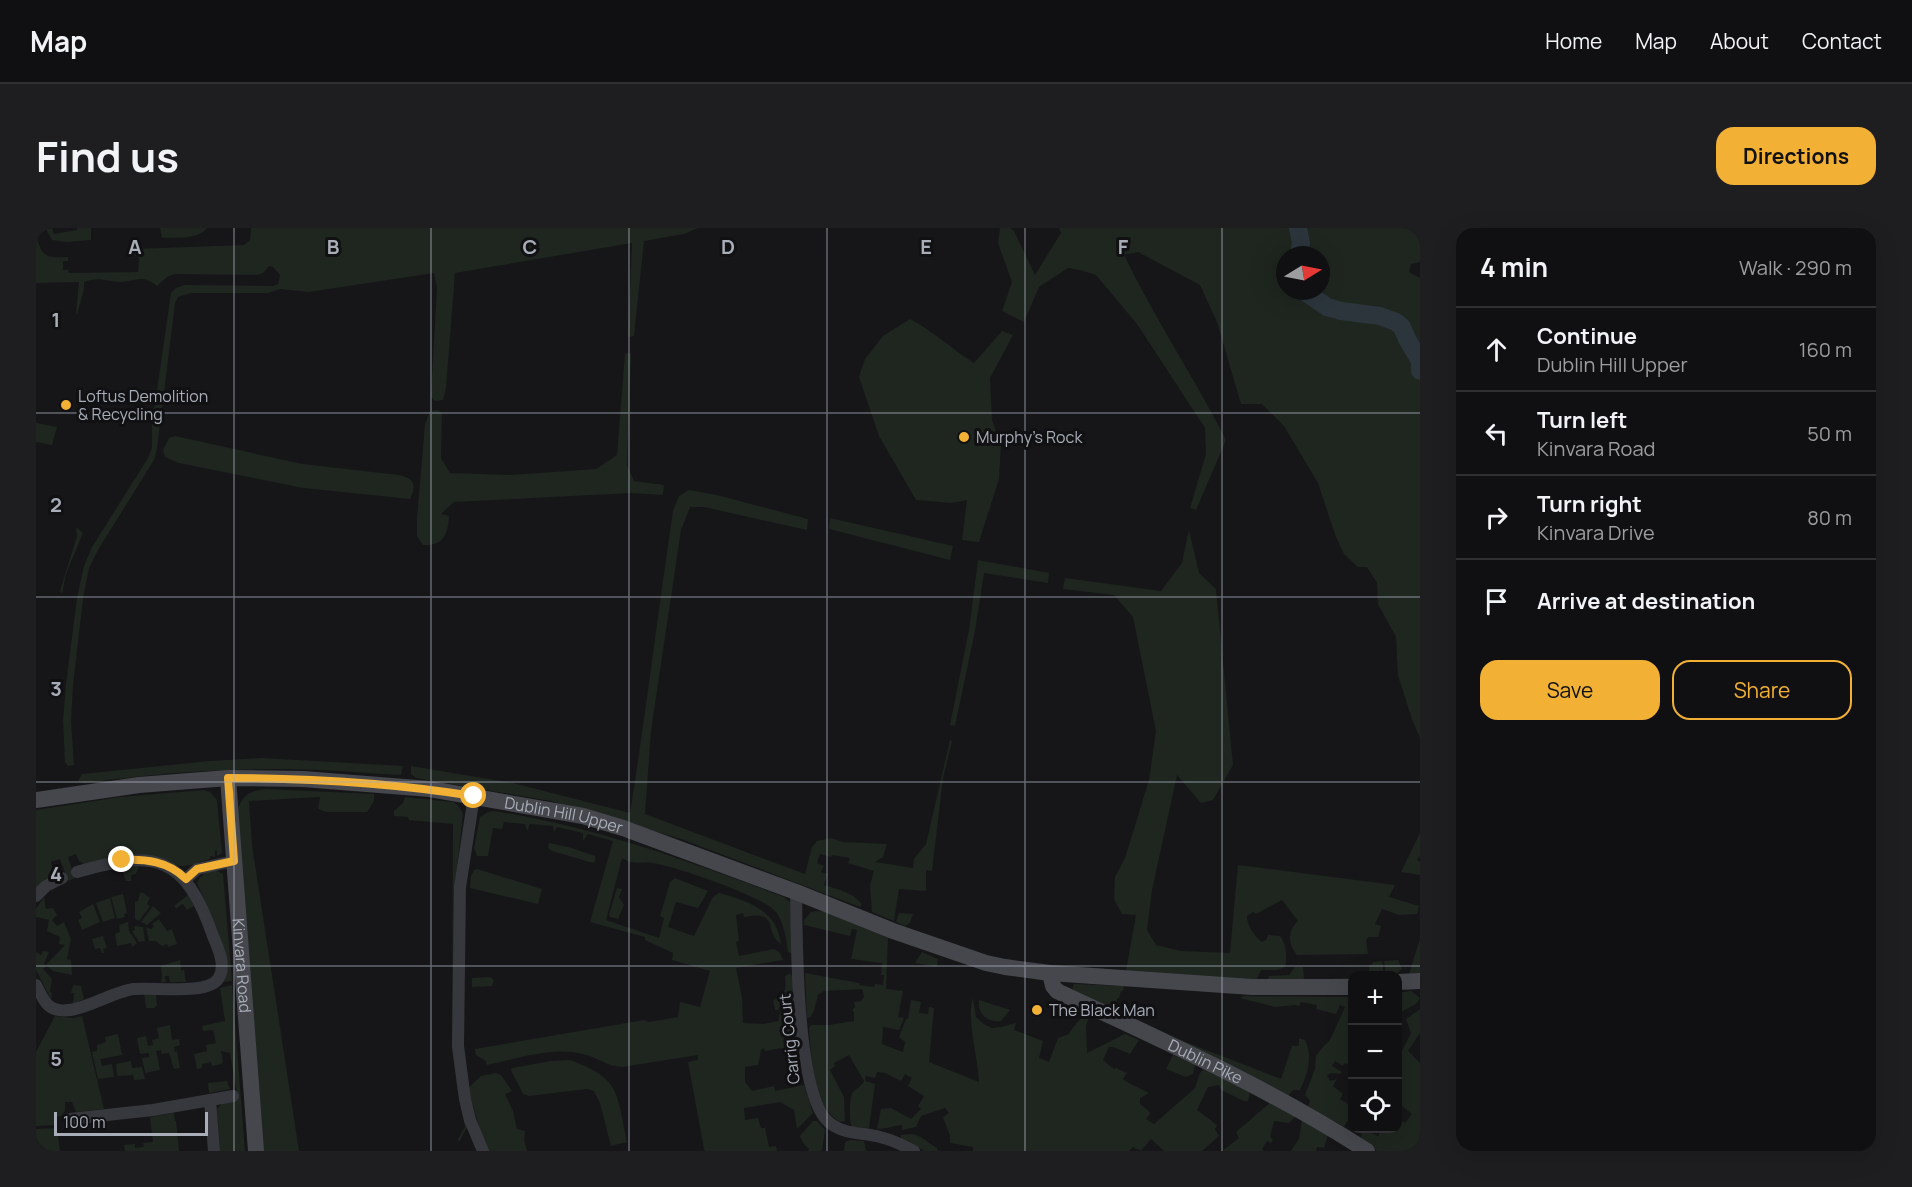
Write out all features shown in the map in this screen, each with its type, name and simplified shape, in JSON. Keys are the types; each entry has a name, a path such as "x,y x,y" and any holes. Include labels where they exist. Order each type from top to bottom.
{"street":[{"name":"Dublin Hill Upper","path":"36,800 139,785 228,778 290,778 378,783 474,796 583,816 623,828 796,892"},
{"name":"Kinvara Road","path":"228,778 256,1151"},
{"path":"474,796 460,887 458,1046 465,1100 470,1120 483,1151"},
{"path":"36,985 47,1004 67,1011 113,993 132,989 212,986 219,978 221,958 205,913 186,879 172,868 156,861 122,860 77,872"},
{"path":"186,879 197,869 234,861"},
{"path":"36,896 46,886 62,878"},
{"path":"796,892 893,931 986,963 1024,971 1252,987 1348,987"},
{"name":"Carrig Court","path":"796,892 804,1047 810,1083 820,1113 824,1119 844,1131 881,1137 914,1151"},
{"name":"Dublin Pike","path":"1050,973 1053,986 1057,991 1236,1075 1293,1105 1367,1151"},
{"path":"1402,982 1420,981"},
{"path":"70,1119 153,1110 232,1096"},
{"path":"210,1100 214,1151"}],"shaded area":[{"path":"45,228 52,228 54,234 77,230 77,228 91,228 91,240 67,242 52,240"},
{"path":"160,228 207,228 192,236 162,238"},
{"path":"251,228 698,228 684,234 644,241 634,336 628,337 632,243 455,273 446,388 443,400 435,401 431,397 437,288 434,273 309,292 280,289 268,293 191,293 178,297 175,303 154,460 89,568 73,685 71,722 74,765 68,766 65,762 63,720 77,598 84,566 92,547 152,448 152,425 171,293 176,288 185,285 273,286 278,284 280,275 269,266 263,273 257,275 175,274 167,277 157,286 143,279 121,282 90,280 84,282 77,315 79,282 36,283 36,231 39,245 44,253 53,257 68,257 68,261 63,261 63,270 68,270 69,273 138,272 139,258 133,254 133,249 244,245 250,240"},
{"path":"1000,228 1010,228 1014,231 1035,275 1061,233 1059,228 1420,228 1420,262 1411,264 1409,272 1420,278 1420,738 1398,676 1396,637 1378,604 1377,583 1367,567 1358,567 1344,554 1318,483 1284,426 1262,404 1241,404 1217,322 1200,285 1138,252 1124,255 1226,440 1196,510 1190,508 1206,454 1205,428 1137,324 1096,275 1068,268 1039,287 1024,322 1002,311 1012,282 998,243"},
{"path":"910,319 974,363 1002,331 1013,335 990,378 992,420 1001,444 999,479 979,542 962,540 967,500 952,503 916,500 879,436 859,377 865,359 883,336"},
{"path":"625,353 631,354 627,465 634,481 664,485 663,495 631,493 454,502 441,514 449,516 443,538 436,543 423,545 417,536 417,518 425,424 430,411 438,410 442,414 441,458 450,473 511,475 596,469 617,455"},
{"path":"36,423 57,427 52,445 36,442"},
{"path":"175,436 302,464 399,475 408,478 414,486 410,499 303,488 179,463 165,457 163,450 169,438"},
{"path":"689,490 808,519 807,530 704,507 690,507 681,530 651,731 645,814 805,874 812,847 817,841 831,838 843,842 887,844 883,857 875,862 913,868 914,859 926,844 950,740 952,741 943,778 932,871 926,870 926,891 899,889 894,921 872,912 870,885 874,871 848,863 850,858 820,854 817,863 824,866 821,872 828,874 824,885 850,894 859,901 862,905 860,907 681,839 551,801 416,778 411,774 411,766 513,783 630,813 673,511 679,496"},
{"path":"830,518 953,546 950,560 829,529"},
{"path":"76,527 83,533 66,574 62,594 60,591 77,536"},
{"path":"1189,530 1199,573 1216,589 1233,765 1213,800 1201,803 1177,775 1152,890 1147,930 1156,945 1181,951 1230,953 1238,865 1395,885 1389,897 1419,906 1417,914 1399,915 1382,909 1375,924 1381,926 1378,937 1368,937 1366,941 1368,954 1297,955 1290,942 1290,937 1298,921 1282,900 1256,914 1253,912 1247,916 1250,927 1259,940 1262,942 1266,940 1268,935 1280,936 1286,951 1285,967 1277,970 1261,970 1256,981 1126,971 1136,915 1122,914 1114,899 1115,877 1125,858 1149,780 1156,731 1133,617 1114,595 1063,589 1065,578 1161,591 1182,563"},
{"path":"978,560 1049,573 1048,583 984,573 975,631 955,726 950,725 969,630"},
{"path":"262,758 403,766 401,775 257,769 183,773 85,783 78,781 82,774"},
{"path":"268,789 374,794 374,801 367,812 326,812 318,809 320,797 249,801 252,845 299,1151 262,1151 238,809 249,793"},
{"path":"204,790 210,792 217,800 222,853 217,856 215,850 215,857 210,856 210,859 186,866 135,854 86,865 79,861 76,854 68,857 75,878 68,881 60,859 51,862 54,875 36,890 36,810 120,797"},
{"path":"405,797 453,802 458,805 463,814 455,886 467,1127 459,1142 458,1139 465,1127 452,1047 453,824 409,820 408,817 394,816 394,811 403,803"},
{"path":"494,811 569,826 641,846 784,897 790,902 793,954 788,952 779,916 755,898 664,865 634,863 622,858 606,920 659,938 664,918 660,916 670,882 675,878 708,891 698,908 676,902 668,927 694,936 713,897 719,893 750,904 767,915 774,923 781,944 773,934 767,919 755,916 744,917 743,913 736,915 739,941 736,942 739,956 774,949 780,953 783,960 736,968 742,997 743,1023 763,1024 779,1021 782,1007 794,999 799,1065 794,1066 781,1048 765,1051 764,1048 761,1050 758,1065 745,1067 745,1082 752,1091 774,1086 775,1091 804,1085 813,1113 797,1129 794,1110 780,1102 744,1108 745,1120 758,1118 761,1128 765,1128 769,1147 776,1146 777,1151 705,1151 688,1062 698,1060 698,1055 622,1067 588,1055 571,1052 547,1052 487,1065 486,1061 476,1055 475,1049 644,1020 649,1022 678,1017 680,1002 700,1007 710,971 672,960 673,953 645,940 645,937 590,922 613,841 588,834 583,841 583,833 557,827 554,832 553,826 530,824 527,831 525,824 504,822 502,829 493,828 488,856 477,856 474,848 480,817"},
{"path":"1420,833 1420,856 1417,860 1420,862 1420,875 1401,872"},
{"path":"549,843 595,856 595,861 593,863 552,851 548,848"},
{"path":"139,866 136,874 131,875 131,881 126,881 121,867"},
{"path":"477,869 542,889 538,904 470,888 471,876"},
{"path":"215,870 223,874 232,981 221,982 212,917 197,883 204,874"},
{"path":"617,888 622,889 619,897 624,905 618,919 609,915"},
{"path":"140,893 150,898 147,904 150,906 139,921 135,919 135,902 138,901"},
{"path":"123,894 127,913 124,914 125,917 117,919 111,897"},
{"path":"188,895 194,906 187,910 183,904 176,908 174,906"},
{"path":"44,897 46,909 53,908 57,915 52,920 57,926 64,922 71,939 67,959 71,960 72,975 53,971 47,966 43,969 52,979 51,999 36,970 36,952 41,955 43,951 49,952 44,964 46,965 65,945 59,944 60,937 47,931 49,920 36,917 36,909"},
{"path":"110,898 115,918 103,922 96,903"},
{"path":"93,904 100,922 82,930 78,920 82,918 79,912"},
{"path":"153,906 161,913 147,925 141,922"},
{"path":"811,912 825,912 888,938 886,989 903,991 898,1017 904,1018 899,1030 883,1027 882,1044 903,1052 905,1042 899,1037 908,1019 911,1000 921,1002 919,1013 928,1014 929,1007 934,1008 929,1062 979,1082 971,1016 973,998 976,1017 985,1025 992,1028 1016,1023 1014,1030 1043,1041 1039,1058 1049,1062 1058,1038 1069,1034 1084,1015 1089,1017 1086,1026 1087,1053 1125,1034 1139,1040 1130,1054 1109,1047 1103,1060 1114,1069 1127,1073 1123,1079 1125,1081 1149,1093 1140,1098 1140,1104 1149,1111 1150,1114 1146,1119 1154,1124 1195,1088 1200,1073 1204,1069 1248,1090 1250,1094 1248,1101 1221,1090 1219,1085 1208,1087 1197,1110 1217,1125 1215,1129 1219,1136 1202,1151 1164,1151 1151,1139 1141,1151 1133,1147 1129,1151 973,1151 973,1147 950,1143 950,1136 943,1117 949,1113 945,1108 921,1116 916,1127 902,1130 902,1125 877,1129 881,1109 891,1108 911,1119 921,1109 918,1106 924,1096 908,1086 912,1078 905,1074 901,1081 885,1073 877,1072 875,1078 866,1076 865,1081 875,1084 869,1128 852,1127 850,1110 852,1095 864,1081 849,1055 834,1063 835,1066 830,1070 844,1097 845,1121 840,1122 831,1115 819,1093 815,1080 809,1028 811,1025 854,1021 852,1010 855,1007 854,1002 861,1001 864,997 862,989 824,991 818,995 810,1018 807,1017 805,973 874,987 875,984 883,985 884,975 881,975 882,963 851,959 857,930 852,929 850,936 804,925 804,920"},
{"path":"899,913 913,914 910,923 905,926 896,922"},
{"path":"159,919 167,931 172,929 177,944 168,947 167,944 162,946 156,941 149,941 146,927 151,929 154,927 152,924"},
{"path":"128,922 129,931 137,943 132,947 131,943 117,946 115,934 120,932 119,925"},
{"path":"134,926 143,927 145,941 139,942 132,931 135,930"},
{"path":"103,936 107,948 103,949 104,953 102,953 100,948 95,949 92,939"},
{"path":"1420,939 1420,973 1409,974"},
{"path":"922,952 938,959 937,967 915,963"},
{"path":"180,960 186,982 170,982 169,976 165,976 166,982 161,982 161,966"},
{"path":"1398,960 1402,969 1385,971 1384,961"},
{"path":"1382,961 1383,971 1370,971 1369,966 1374,962"},
{"path":"1295,967 1303,967 1304,980 1348,978 1348,980 1319,983 1267,981 1269,976 1289,975"},
{"path":"790,973 793,978 794,994 782,1003 778,1010 775,1010 773,1001 784,991 785,976"},
{"path":"490,977 494,980 492,986 472,987 472,978"},
{"path":"1074,984 1124,986 1117,998 1116,1012 1072,990"},
{"path":"73,985 81,986 84,999 73,1004 74,993 71,993"},
{"path":"232,985 245,1151 220,1151 217,1109 222,1103 238,1100 230,1053 221,1051 223,1062 221,1064 212,1066 211,1062 202,1064 202,1068 197,1069 194,1054 207,1051 206,1045 216,1043 213,1030 203,1031 202,1026 225,1021 220,988"},
{"path":"1411,991 1420,998 1416,1004 1402,1011 1402,992"},
{"path":"144,994 156,995 157,1005 154,1008 146,1008"},
{"path":"1244,996 1348,997 1348,1065 1345,1063 1343,1066 1335,1061 1332,1066 1342,1072 1327,1075 1330,1081 1337,1079 1333,1086 1343,1094 1340,1099 1348,1105 1348,1120 1344,1127 1308,1106 1310,1101 1305,1095 1315,1069 1316,1056 1330,1040 1345,1007 1340,1005 1336,1014 1316,1009 1317,1005 1301,1002 1299,1006 1275,1007 1240,998"},
{"path":"979,1000 1010,1010 1001,1021 987,1019 981,1013"},
{"path":"1420,1009 1420,1033 1408,1051 1420,1063 1420,1151 1377,1151 1361,1139 1362,1133 1378,1136 1380,1133 1402,1133 1402,1121 1405,1123 1412,1114 1402,1106 1402,1051 1411,1033 1406,1019"},
{"path":"55,1016 73,1018 82,1016 104,1109 76,1112 72,1102 65,1102 65,1111 57,1117 57,1125 36,1126 36,1052"},
{"path":"170,1025 172,1040 179,1039 180,1045 174,1047 180,1068 174,1069 169,1053 162,1054 161,1050 156,1051 160,1070 145,1073 142,1058 149,1057 149,1053 140,1054 137,1038 146,1036 148,1046 153,1045 152,1040 159,1038 157,1028"},
{"path":"118,1034 122,1055 100,1059 102,1066 112,1064 114,1077 98,1079 92,1052 97,1051 97,1045 106,1042 105,1037"},
{"path":"1299,1038 1305,1040 1307,1046 1308,1065 1300,1090 1293,1090 1289,1095 1201,1053 1178,1039 1281,1079 1292,1046 1299,1046"},
{"path":"1173,1055 1195,1065 1193,1074 1186,1077 1166,1069"},
{"path":"570,1060 595,1071 610,1084 618,1101 627,1142 611,1146 600,1103 594,1091 587,1089 529,1096 523,1094 511,1070 551,1061"},
{"path":"131,1061 132,1068 142,1067 145,1079 134,1080 133,1075 117,1076 116,1064"},
{"path":"496,1073 501,1075 512,1091 505,1094 513,1111 517,1129 525,1131 524,1140 527,1151 489,1151 480,1130 468,1088 481,1076"},
{"path":"227,1081 230,1089 209,1093 208,1083"},
{"path":"1272,1101 1296,1116 1289,1123 1274,1121 1270,1137 1273,1139 1271,1143 1267,1141 1262,1149 1264,1151 1222,1151 1239,1138 1236,1132"},
{"path":"174,1113 179,1151 125,1151 124,1145 135,1144 135,1148 144,1147 143,1143 153,1142 150,1117"},
{"path":"1302,1120 1328,1135 1324,1148 1317,1147 1316,1151 1291,1151 1299,1139"},
{"path":"813,1121 817,1121 825,1130 822,1151 808,1151 809,1149 800,1136"},
{"path":"57,1128 60,1151 36,1151 36,1129"},
{"path":"913,1134 941,1151 924,1151 909,1141 901,1139 901,1135"},
{"path":"864,1141 866,1151 844,1151 845,1142"}],"waterway":[{"path":"1298,228 1300,246"},
{"path":"1317,300 1327,307 1341,311 1380,316 1396,322 1402,327 1420,362 1420,371"}],"place":[{"name":"Loftus Demolition & Recycling","path":"66,405"},
{"name":"Murphy's Rock","path":"964,437"},
{"name":"The Black Man","path":"1037,1010"}],"route":[{"path":"122,860 156,861 172,868 186,879 197,869 234,861 228,778 290,778 390,784 474,796"}]}
